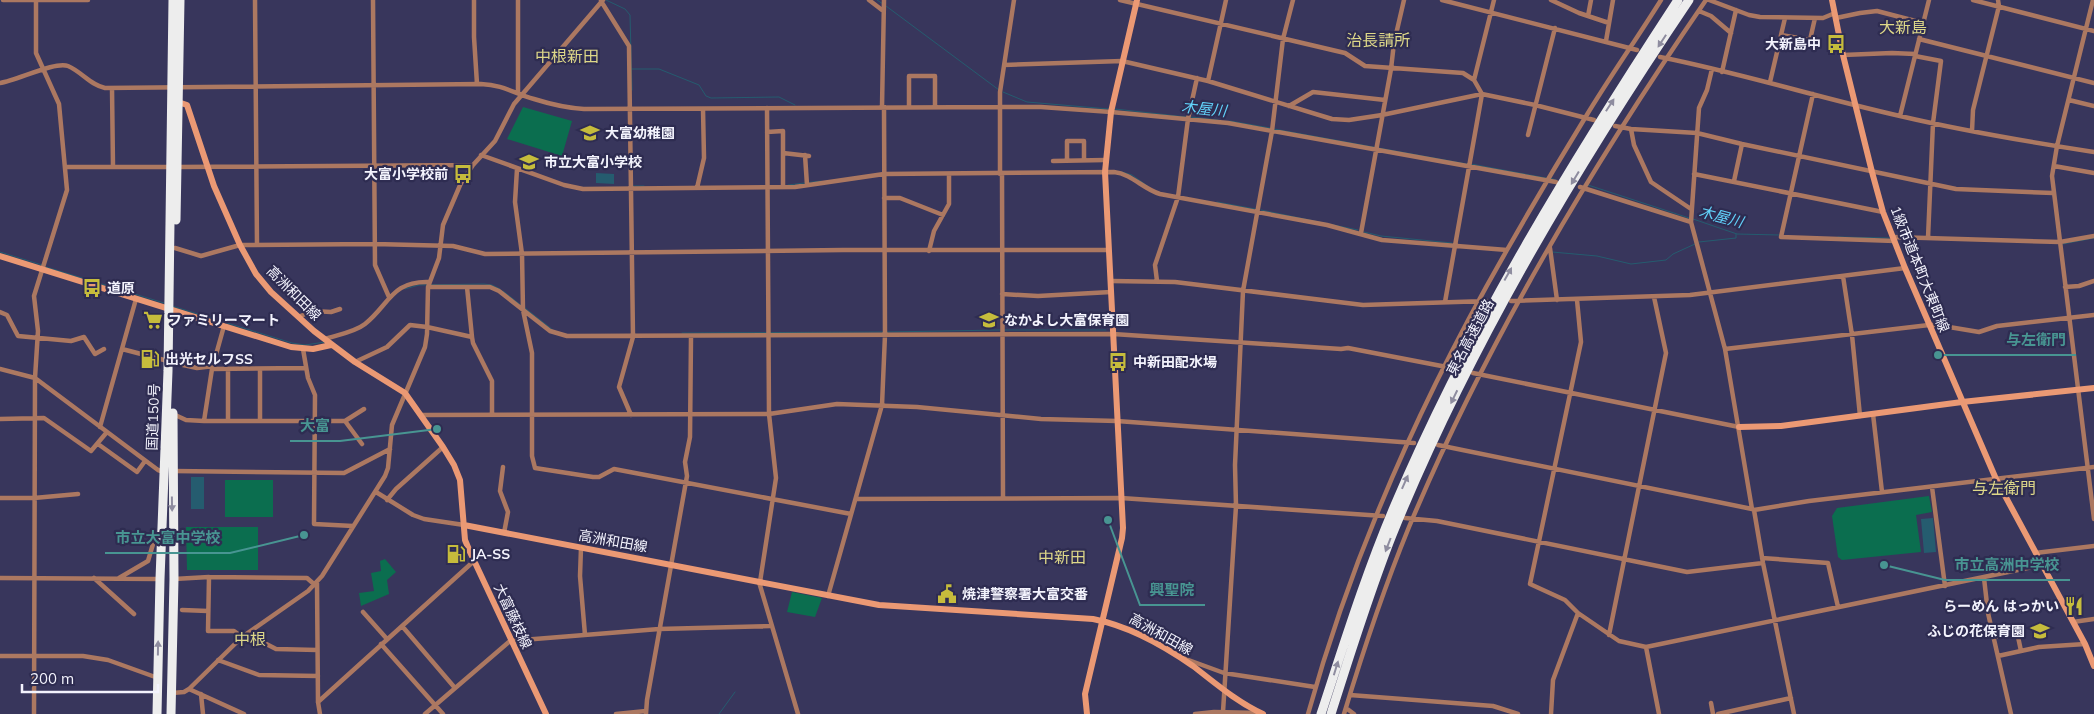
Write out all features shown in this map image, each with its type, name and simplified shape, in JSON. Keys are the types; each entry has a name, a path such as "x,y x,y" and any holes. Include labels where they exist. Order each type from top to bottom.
{"highway":[{"name":"国道150号","path":"171,714 174,579 168,472 175,88 173,0"},
{"name":"国道150号","path":"171,311 175,248 174,167 178,102 175,88 180,0"},
{"name":"東名高速道路","path":"1322,714 1377,548 1426,436 1466,352 1513,266 1586,143 1678,0"},
{"name":"東名高速道路","path":"1331,714 1370,594 1392,536 1455,395 1495,317 1551,218 1689,0"},
{"name":"国道150号","path":"157,714 160,579 173,414 171,362"}],"street":[{"path":"3,0 88,0"},
{"path":"34,714 34,378 38,339 34,296 67,190 59,104 42,70 36,53 36,0"},
{"path":"255,0 257,245"},
{"path":"372,0 375,265 388,297"},
{"path":"474,0 477,84"},
{"path":"518,0 518,92"},
{"path":"869,0 882,9"},
{"path":"828,596 882,405 885,335 882,9 884,0"},
{"path":"1003,498 1000,92 1014,0"},
{"path":"1120,0 1136,2 1345,53 1365,66 1463,73 1474,80 1482,94 1445,302"},
{"path":"1208,81 1226,0"},
{"path":"1223,712 1236,506 1243,291 1273,129 1283,39 1293,0"},
{"path":"1361,234 1394,43 1404,0"},
{"path":"1442,0 1638,50"},
{"path":"1474,80 1494,0"},
{"path":"1551,0 1588,16 1609,22"},
{"path":"1588,16 1591,0"},
{"path":"1606,41 1613,0"},
{"path":"1308,714 1343,602 1376,516 1408,442 1444,367 1507,250 1549,178 1661,0"},
{"path":"1344,714 1399,553 1445,446 1480,375 1585,186 1666,58 1706,0 1760,17 1823,18 1877,11 1923,23"},
{"name":"1級市道本町大東町線","path":"1832,0 1843,55 1872,172 1884,212 1905,268 1996,479 2073,622 2094,666"},
{"path":"1900,116 1928,0"},
{"path":"1973,0 2094,30"},
{"path":"1972,132 1973,110 1999,6 1998,0"},
{"path":"2093,0 2057,146 2052,176 2094,519"},
{"path":"172,693 184,692 189,689 245,636 316,584 376,492 388,468 392,426 425,347 428,326 429,284 439,258 443,224 461,183 473,165 494,141 514,104 601,1 629,46 633,337 619,383 631,415"},
{"path":"1087,714 1085,694 1122,538 1122,498 1108,250 1105,160 1112,110 1136,2"},
{"path":"1722,72 1736,10"},
{"path":"1699,11 1711,16 1731,33"},
{"path":"1770,82 1785,18"},
{"path":"1781,35 1810,40 1815,18"},
{"path":"1528,135 1555,28"},
{"path":"1919,39 2094,83"},
{"path":"1843,55 1892,53 1915,55 1941,61 1933,123 1928,238"},
{"path":"1660,57 1972,132 2094,152"},
{"path":"1004,65 1122,61 1208,81 1332,119 1349,120 1382,115 1482,94 1594,120"},
{"path":"0,83 52,66 65,65 98,86 112,88 477,84 498,85 555,105 574,108 1041,107 1112,110 1189,117 1273,129 1549,178 1556,182"},
{"path":"1712,69 1699,108 1691,220 1725,349 1762,561 1794,714"},
{"path":"909,107 909,76 935,76 935,107"},
{"path":"1157,281 1155,265 1178,197 1189,117 1197,78"},
{"path":"112,88 113,167"},
{"path":"1289,106 1313,92 1385,100"},
{"path":"1813,94 1781,235 2060,242 2094,236"},
{"path":"2069,100 2094,106"},
{"name":"高洲和田線","path":"178,102 187,105 214,186 240,245 263,283 331,345 405,393 454,465 460,480 464,525 828,596 897,607 1103,621 1135,632 1178,657 1262,714"},
{"path":"767,108 768,414 776,478 774,500 759,582 770,626 798,714"},
{"path":"697,186 704,158 703,109"},
{"path":"1615,126 1631,129 1698,133 1872,172 1964,190 2054,193"},
{"path":"1631,129 1634,145 1651,182 1692,209"},
{"path":"767,132 783,132 783,186"},
{"path":"1067,160 1067,141 1084,141 1084,160"},
{"path":"1734,181 1742,144"},
{"path":"783,153 807,156 807,184"},
{"path":"481,155 574,187 783,186 884,173 1122,173 1154,192 1327,225 1382,240 1507,250"},
{"path":"1052,161 1105,160"},
{"path":"65,167 473,165"},
{"path":"2054,166 2094,173"},
{"path":"517,168 515,202 522,254 523,310 532,354 532,456 535,468 593,477 599,477 614,469 851,514"},
{"path":"929,250 934,231 949,204 949,174"},
{"path":"1694,174 1884,212"},
{"path":"1585,186 1691,220"},
{"path":"884,198 900,198 943,216"},
{"path":"175,248 201,256 240,245 374,244 453,246 485,254 1108,250"},
{"path":"1550,248 1557,300"},
{"path":"0,256 136,298 171,311 303,349 331,345"},
{"path":"1511,301 1654,297 1710,293 1905,268"},
{"path":"1843,276 1852,335 1860,416"},
{"path":"1111,281 1157,281 1363,305 1487,301"},
{"path":"2065,287 2079,286 2094,281"},
{"path":"325,339 362,326 388,297 414,282 467,287 490,287 499,291 558,334 568,336 1113,334 1348,348 1452,368"},
{"path":"467,287 473,343 492,381 492,415"},
{"path":"1002,294 1038,296 1111,292"},
{"path":"1609,635 1666,353 1654,297"},
{"path":"100,427 136,298"},
{"path":"1577,300 1581,342 1530,584 1565,600 1578,613 1609,635 1626,644 1646,647 2042,565"},
{"path":"298,316 313,311 331,312 340,309"},
{"path":"0,312 7,315 18,336 70,342 84,337 95,354 104,349"},
{"path":"1725,349 1929,326 1978,332 1988,328 2094,315"},
{"path":"355,362 387,347 410,325 428,326 472,337"},
{"path":"204,421 213,368 224,326"},
{"path":"616,714 646,713 670,564 686,483 685,462 690,437 691,337"},
{"path":"122,349 197,368 228,370 306,368"},
{"path":"303,349 308,378 315,394 316,473 314,524 353,526"},
{"path":"0,369 34,378 158,470 168,472 344,473 390,449"},
{"path":"260,369 260,421"},
{"path":"228,370 228,421"},
{"path":"1473,373 1739,427 1782,426 1962,402 2094,388"},
{"path":"421,415 768,414 837,404 882,405 1041,419 1117,421 1414,443"},
{"path":"173,414 186,420 204,421 345,421 364,409"},
{"path":"1874,414 1882,492"},
{"path":"0,418 44,418 91,451 107,432"},
{"path":"345,421 362,444"},
{"path":"98,444 137,472 145,460"},
{"path":"1438,445 1753,510 1809,501 2094,467"},
{"path":"387,500 396,489 443,447"},
{"path":"503,467 500,491 508,512 504,533"},
{"path":"1932,487 1945,586"},
{"path":"376,492 412,515 424,519 464,525"},
{"path":"0,498 34,498 78,494"},
{"path":"856,499 1122,498 1383,516"},
{"path":"1405,518 1438,521 1687,572 1762,561 1828,563 1838,607"},
{"name":"大富藤枝線","path":"464,525 465,540 474,561 546,714"},
{"path":"119,578 148,561 153,544"},
{"path":"2035,553 2094,546"},
{"path":"581,548 580,576 585,635"},
{"path":"318,702 474,561"},
{"path":"208,577 208,631 234,631 276,649 317,650"},
{"path":"174,579 208,577 307,578 316,584"},
{"path":"0,578 160,579"},
{"path":"94,578 134,614"},
{"path":"1984,578 1988,613 2011,714"},
{"path":"316,584 318,702 320,714"},
{"path":"182,610 208,611"},
{"path":"363,612 387,639"},
{"path":"1551,714 1553,680 1578,613"},
{"path":"2073,622 2094,619"},
{"path":"402,626 455,688"},
{"path":"424,714 510,641 659,629 770,626"},
{"path":"1994,636 2017,632 2021,651"},
{"path":"381,644 443,714"},
{"path":"1998,656 2039,647 2084,644"},
{"path":"1646,647 1659,714"},
{"path":"0,656 70,655 108,660 158,678"},
{"path":"1178,657 1224,673 1315,687"},
{"path":"218,660 259,675 318,676"},
{"path":"189,689 244,714"},
{"path":"202,694 203,714"},
{"path":"1350,696 1493,706 1518,714"},
{"path":"1718,714 1740,712 1791,698"},
{"path":"1711,703 1713,714"},
{"path":"1346,708 1354,714"},
{"path":"1195,714 1223,712 1262,714"}],"green space":[{"path":"523,107 572,121 562,156 507,139"},
{"path":"225,480 273,480 273,517 225,517"},
{"path":"1929,496 1932,512 1916,515 1921,552 1842,560 1838,557 1832,516 1837,508"},
{"path":"186,527 258,527 258,570 187,570"},
{"path":"385,559 396,572 387,580 389,594 361,606 359,593 374,591 371,573 381,571 380,561"},
{"path":"792,592 822,598 815,617 787,612"}],"water":[{"path":"596,173 614,174 614,184 596,183"},
{"path":"191,477 204,477 204,509 191,509"},
{"path":"1933,518 1936,552 1924,553 1921,519"}],"waterway":[{"path":"606,0 625,9 630,15 632,90"},
{"name":"木屋川","path":"877,0 883,4"},
{"name":"木屋川","path":"886,6 999,90"},
{"path":"632,69 659,69 699,85 706,96 711,98 779,97 795,105"},
{"name":"木屋川","path":"1003,92 1027,102 1109,109"},
{"name":"木屋川","path":"1115,109 1186,117"},
{"name":"木屋川","path":"1190,117 1218,120"},
{"name":"木屋川","path":"1230,121 1270,128"},
{"name":"木屋川","path":"1274,129 1467,164"},
{"name":"木屋川","path":"1471,164 1546,178"},
{"path":"1122,172 1132,175 1149,187"},
{"name":"木屋川","path":"1550,178 1556,180"},
{"path":"788,185 821,181"},
{"name":"木屋川","path":"1588,185 1689,218"},
{"path":"633,186 644,186"},
{"path":"1217,202 1255,209"},
{"path":"1261,210 1358,230"},
{"name":"木屋川","path":"1693,219 1737,234 1779,235"},
{"path":"1364,232 1381,236 1452,243"},
{"path":"1699,242 1736,238 1736,234"},
{"name":"木屋川","path":"1838,237 1889,238"},
{"name":"木屋川","path":"2063,244 2094,238"},
{"path":"1552,252 1597,256 1631,264 1666,260 1673,254 1695,244"},
{"path":"0,252 42,265"},
{"path":"46,267 164,303"},
{"path":"405,289 419,285 484,284 500,289"},
{"path":"503,291 522,306"},
{"path":"172,306 292,343 305,345 325,342"},
{"path":"525,308 553,330"},
{"path":"887,332 1000,330"},
{"path":"1004,330 1106,330"},
{"path":"682,333 883,332"},
{"path":"719,714 735,692"}],"place":[{"name":"大新島中","path":"1836,44"},
{"name":"大富幼稚園","path":"590,133"},
{"name":"市立大富小学校","path":"529,162"},
{"name":"大富小学校前","path":"463,174"},
{"name":"道原","path":"92,288"},
{"name":"ファミリーマート","path":"153,320"},
{"name":"なかよし大富保育園","path":"989,320"},
{"name":"与左衛門","path":"1938,355"},
{"name":"出光セルフSS","path":"150,359"},
{"name":"中新田配水場","path":"1118,362"},
{"name":"大富","path":"437,429"},
{"name":"興聖院","path":"1108,520"},
{"name":"市立大富中学校","path":"304,535"},
{"name":"JA-SS","path":"456,554"},
{"name":"市立高洲中学校","path":"1884,565"},
{"name":"焼津警察署大富交番","path":"947,594"},
{"name":"らーめん はっかい","path":"2074,606"},
{"name":"ふじの花保育園","path":"2040,631"}],"district":[{"name":"大新島","path":"1903,27"},
{"name":"治長請所","path":"1378,40"},
{"name":"中根新田","path":"567,56"},
{"name":"与左衛門","path":"2004,488"},
{"name":"中新田","path":"1062,557"},
{"name":"中根","path":"250,639"}]}
